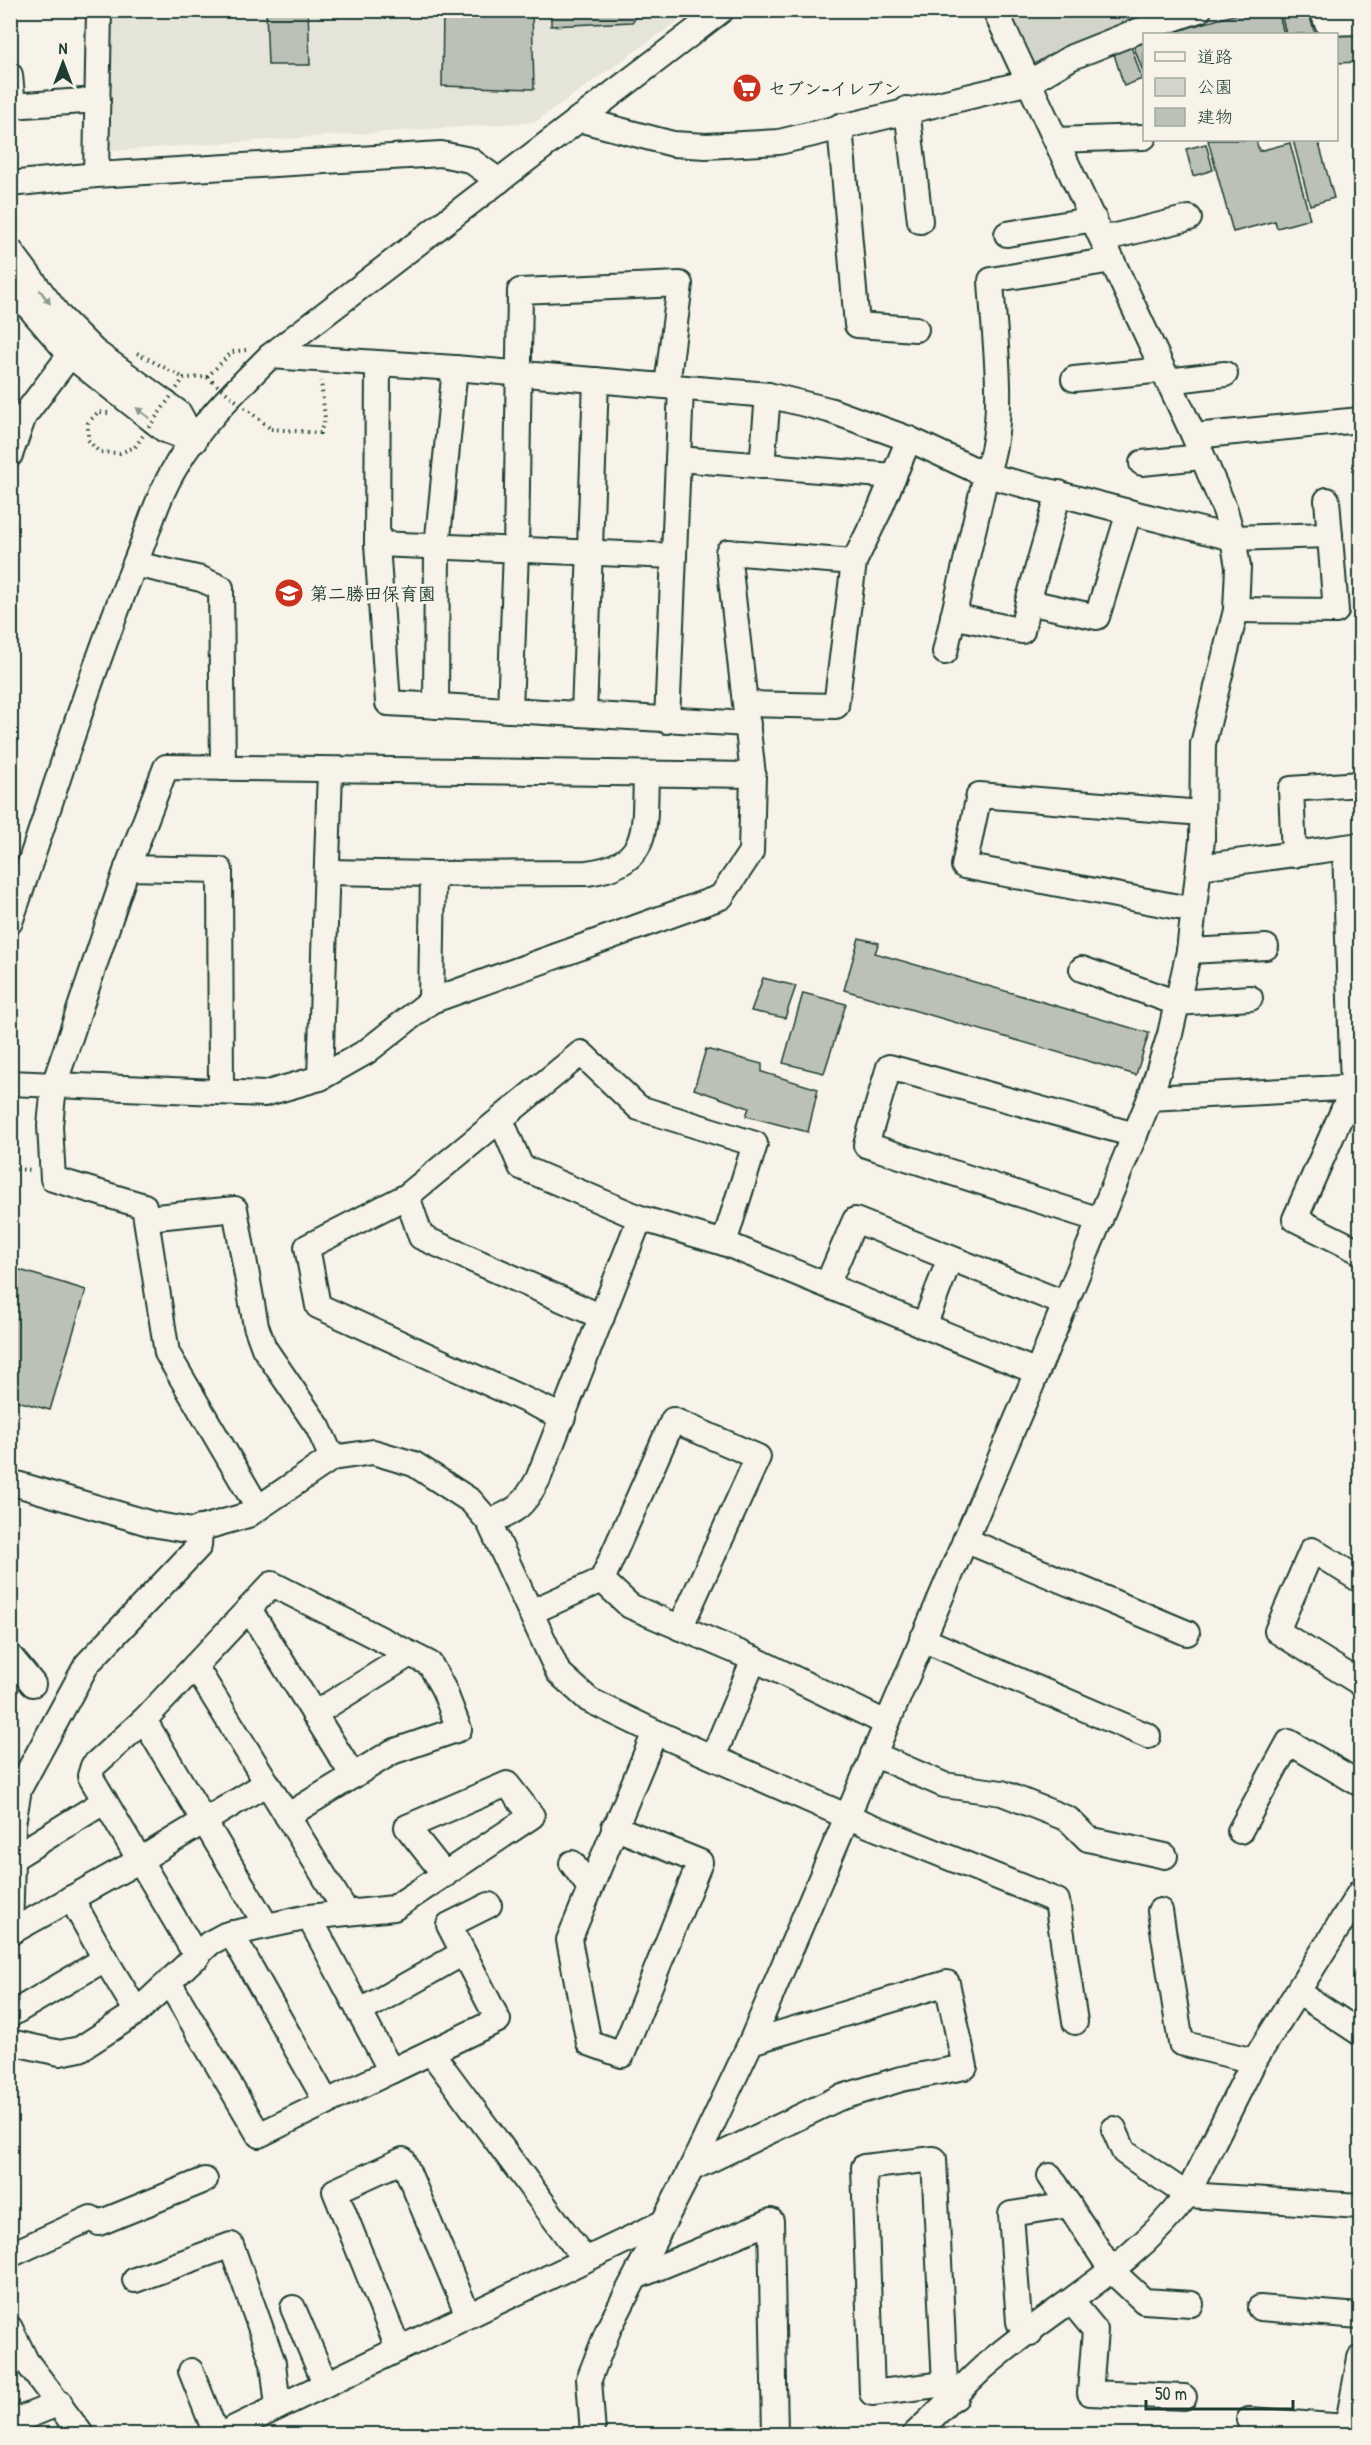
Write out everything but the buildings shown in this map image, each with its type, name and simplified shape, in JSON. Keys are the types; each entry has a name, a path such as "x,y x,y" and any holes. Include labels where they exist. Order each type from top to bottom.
{"street":[{"path":"96,175 99,10"},
{"path":"10,922 116,610 158,500 176,464 226,401 259,353 499,181 722,10"},
{"path":"593,2434 589,2379 609,2328 638,2276 751,2042 1066,1304 1150,1098 1189,951 1199,867 1203,744 1236,610 1238,567 1233,538 1225,510 1198,447 1030,82 994,10"},
{"path":"578,119 649,140 706,146 779,142 907,109 1030,82 1072,57 1200,10"},
{"path":"1322,10 1327,23 1360,22"},
{"path":"10,75 12,106 98,100"},
{"path":"907,109 920,221"},
{"path":"840,126 858,325 916,328"},
{"path":"1056,140 1143,137"},
{"path":"10,184 96,175 441,153 470,160 499,181"},
{"path":"945,652 986,475 993,456 998,399 991,280 1103,240 1189,218"},
{"path":"1007,234 1103,240"},
{"path":"10,250 60,317 94,351 179,413 194,441"},
{"path":"510,710 516,550 520,291 680,284 674,386 678,459 667,721"},
{"path":"10,285 70,355 165,430 194,441"},
{"path":"259,353 768,395 829,410 909,439 986,475 1233,538 1330,534"},
{"path":"10,455 17,410 70,355"},
{"path":"378,364 377,544 388,703 667,721 836,706 854,562 909,439"},
{"path":"436,706 437,547 454,368"},
{"path":"1074,379 1225,374"},
{"path":"584,714 596,380"},
{"path":"762,466 768,395"},
{"path":"1142,464 1198,447 1360,420"},
{"path":"678,459 894,476"},
{"path":"953,616 1022,631 1059,494"},
{"path":"1236,610 1336,611 1327,500"},
{"path":"1028,602 1097,617 1129,512"},
{"path":"377,544 674,556"},
{"path":"10,1083 264,1094 320,1078 366,1052 431,1001 721,897 751,852 753,775 728,552 854,562"},
{"path":"135,564 201,579 221,588 223,768"},
{"path":"258,1508 167,1353 144,1206 53,1179 50,1126 54,1085 127,868 166,767 753,775"},
{"path":"320,1078 330,770"},
{"path":"327,872 432,874 608,871 632,857 644,833 646,775"},
{"path":"1294,855 1291,789 1360,784"},
{"path":"1194,910 964,866 979,795 1202,813"},
{"path":"1199,867 1353,846 1357,1087 1295,1219 1359,1251 1360,1248"},
{"path":"127,868 220,870 221,1092"},
{"path":"431,1001 432,874"},
{"path":"1189,951 1266,947"},
{"path":"1082,969 1177,1003 1250,998"},
{"path":"563,1418 318,1306 306,1247 407,1196 581,1053 639,1108 755,1144 724,1243"},
{"path":"1100,1220 866,1145 889,1067 1135,1135"},
{"path":"1150,1098 1357,1087"},
{"path":"501,1120 521,1167 640,1218 724,1243 1037,1372"},
{"path":"407,1196 421,1237 602,1317"},
{"path":"147,1218 235,1209 256,1326 264,1348 318,1426 332,1458"},
{"path":"489,1522 511,1512 526,1501 563,1418 640,1218"},
{"path":"827,1285 855,1220 1066,1304"},
{"path":"924,1326 950,1258"},
{"path":"531,1612 602,1580 672,1420 758,1457 680,1628"},
{"path":"10,1482 152,1524 192,1531 248,1515 332,1458 373,1452 414,1464 471,1501 489,1522 558,1672 570,1686 604,1709 655,1732 846,1816 1057,1901 1075,2022"},
{"path":"11,1932 12,1823 19,1789 87,1664 199,1545 200,1528"},
{"path":"965,1540 1187,1633"},
{"path":"1360,1580 1312,1550 1277,1631 1360,1683"},
{"path":"602,1580 630,1606 754,1659 886,1723"},
{"path":"197,1957 90,1776 93,1766 144,1720 272,1584 430,1665 444,1690 459,1729 392,1752 287,1816"},
{"path":"249,1609 352,1776"},
{"path":"922,1639 1148,1736"},
{"path":"314,1714 410,1654"},
{"path":"10,1656 33,1684"},
{"path":"713,1757 754,1659"},
{"path":"195,1666 347,1914"},
{"path":"144,1720 266,1925"},
{"path":"614,1827 700,1862 622,2055 588,2043 569,1940 614,1827 655,1732"},
{"path":"1240,1831 1289,1742 1360,1784"},
{"path":"873,1754 944,1785 1002,1793 1068,1819 1088,1839 1165,1856"},
{"path":"11,1932 140,1860 267,1783"},
{"path":"10,2042 60,2053 80,2049 137,2012 170,1984 210,1944 231,1933 309,1917 394,1908 445,1875 532,1816 507,1784 407,1827 445,1875"},
{"path":"13,1858 105,1801"},
{"path":"572,1863 590,1888"},
{"path":"915,2434 950,2390 985,2367 1112,2271 1157,2231 1186,2195 1254,2061 1360,1892"},
{"path":"71,1898 137,2012"},
{"path":"170,1984 260,2135 498,2020 449,1925 489,1905"},
{"path":"1160,1911 1182,2043 1254,2061"},
{"path":"309,1917 391,2071"},
{"path":"231,1933 327,2103"},
{"path":"359,2012 463,1953"},
{"path":"10,2015 105,1959"},
{"path":"691,2169 839,2098 901,2079 965,2067 947,1983 751,2042"},
{"path":"1298,1992 1360,2033"},
{"path":"431,2052 585,2260"},
{"path":"1114,2129 1124,2152 1186,2195 1360,2206"},
{"path":"933,2159 950,2390 872,2393 864,2167 933,2159"},
{"path":"399,2348 336,2191 403,2160 468,2315"},
{"path":"1050,2176 1112,2271 1144,2301 1191,2304"},
{"path":"10,2255 91,2218 99,2223 205,2180"},
{"path":"1030,2333 1019,2322 1011,2214 1069,2205"},
{"path":"638,2276 771,2221 775,2434"},
{"path":"222,2434 662,2223"},
{"path":"135,2280 231,2245 273,2363 278,2407"},
{"path":"1071,2301 1095,2330 1090,2393 1184,2397"},
{"path":"293,2308 325,2383"},
{"path":"1260,2308 1360,2316"},
{"path":"10,2328 26,2361 60,2403 81,2434"},
{"path":"1249,2420 1351,2422 1360,2358"},
{"path":"191,2371 216,2434"},
{"path":"10,2423 60,2403"}],"path":[{"path":"207,377 232,352 259,353"},
{"path":"129,355 136,353 184,378 207,377 272,429 320,433 325,419 318,359"},
{"path":"117,418 110,413 98,412 88,423 88,440 99,452 120,453 135,447 184,378"}],"shaded area":[{"path":"112,11 692,11 535,122 108,151"}],"green space":[{"path":"1161,10 1034,70 1007,11"}],"place":[{"name":"セブン-イレブン","path":"747,88"},
{"name":"第二勝田保育園","path":"289,593"}]}
